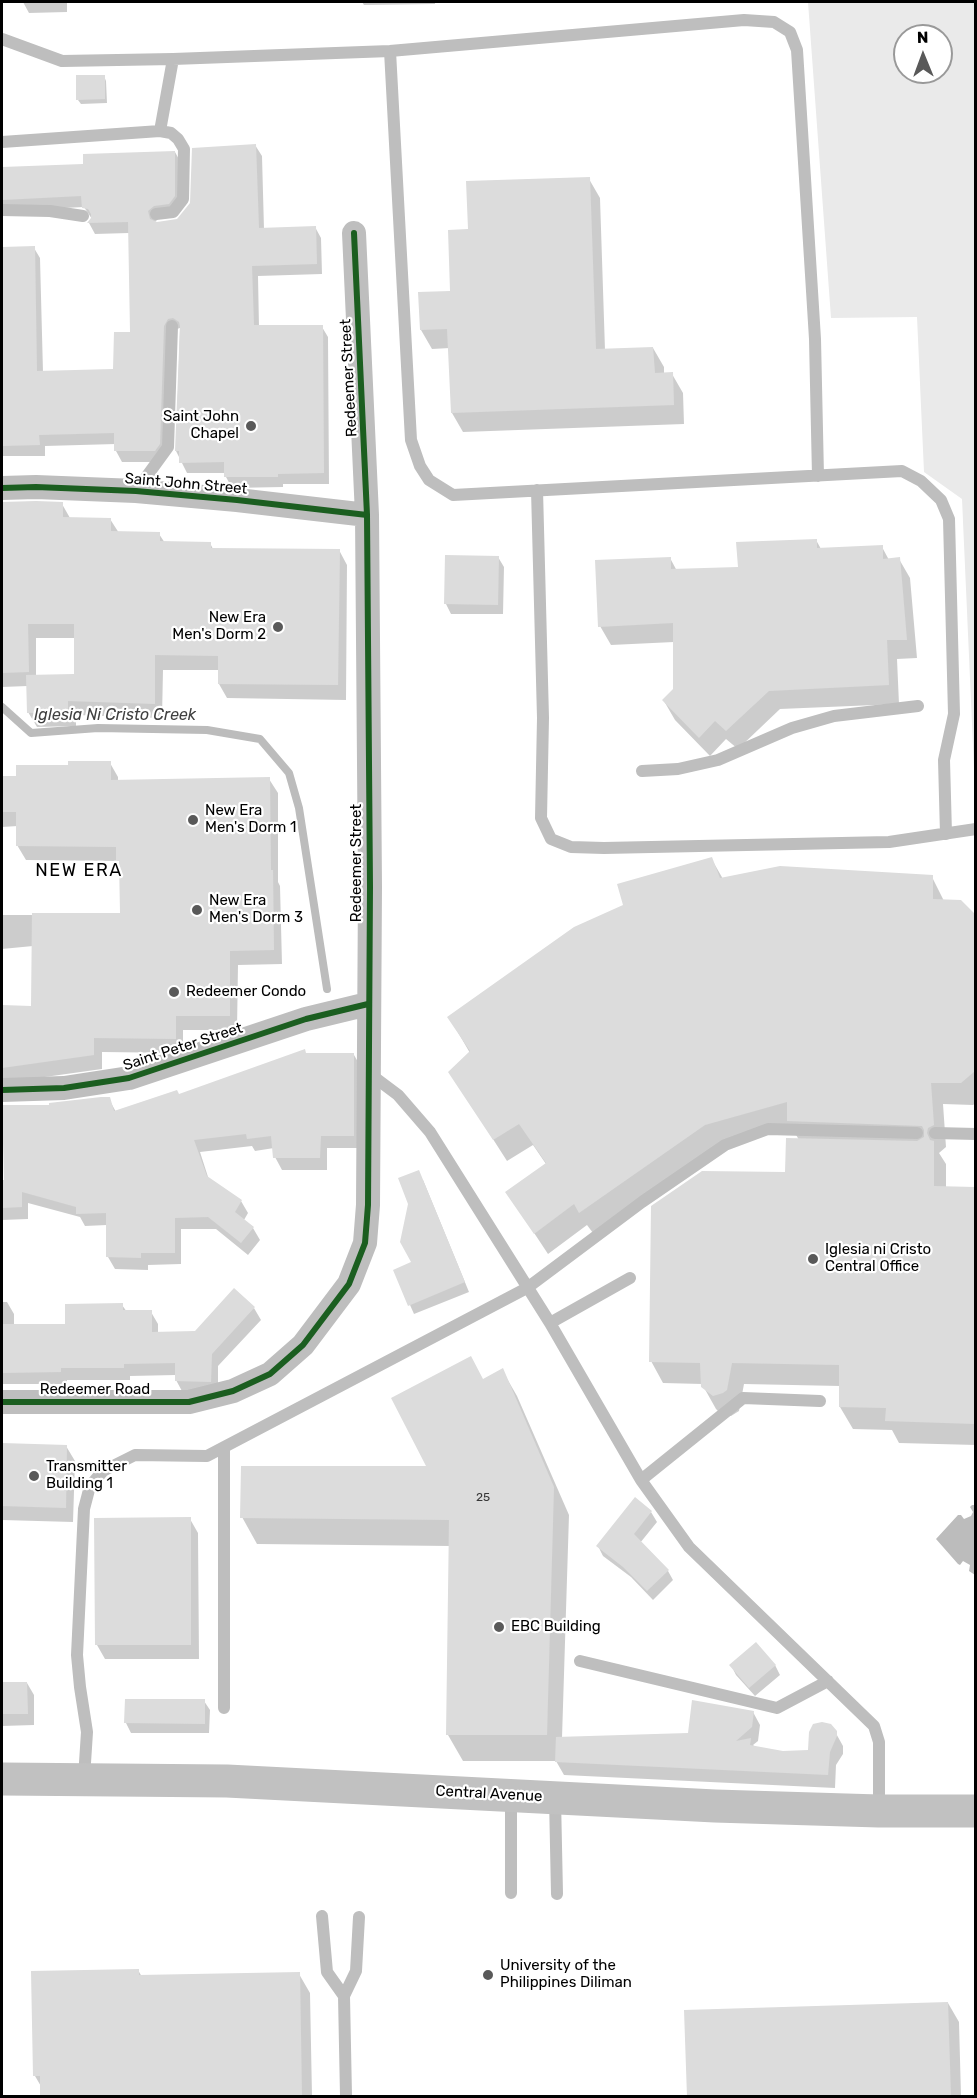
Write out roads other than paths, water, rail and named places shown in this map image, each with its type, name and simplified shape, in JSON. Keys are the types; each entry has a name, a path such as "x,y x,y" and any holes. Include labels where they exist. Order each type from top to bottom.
{"main road":[{"name":"Central Avenue","path":"2,1779 227,1781 715,1806 879,1811 975,1811"}],"street":[{"name":"Redeemer Street","path":"189,1402 232,1391 270,1374 303,1345 349,1284 365,1244 368,1205 370,875 367,515 354,233"},
{"name":"Saint John Street","path":"2,488 136,491 367,515"},
{"name":"Saint Peter Street","path":"2,1090 64,1088 129,1078 306,1019 368,1004"},
{"name":"Redeemer Road","path":"2,1402 189,1402"}],"lane":[{"path":"2,39 62,61 173,59 390,51 744,21 774,22 790,32 797,50 815,339 818,476"},
{"path":"390,51 411,440 420,466 429,480 453,495 902,471 921,481 941,500 949,519 954,714 944,760 946,834"},
{"path":"160,131 173,59"},
{"path":"2,142 160,131 171,134 178,139 184,149 183,199 172,212 156,214"},
{"path":"2,210 50,211 83,216"},
{"path":"136,491 168,447 172,326"},
{"path":"537,490 543,718 541,818 551,839 571,847 604,848 889,842 975,829"},
{"path":"642,771 678,769 717,760 792,728 834,716 918,706"},
{"path":"368,1073 398,1095 430,1132 550,1323 641,1480 689,1547 874,1726 879,1742 879,1811"},
{"path":"83,1779 87,1732 77,1654 84,1509 90,1486 103,1471 135,1455 207,1456 527,1288 642,1202 725,1145 768,1130 917,1133"},
{"path":"935,1133 975,1134"},
{"path":"550,1323 630,1278"},
{"path":"641,1480 743,1398 820,1401"},
{"path":"224,1447 224,1708"},
{"path":"580,1661 777,1708 828,1681"},
{"path":"511,1795 511,1893"},
{"path":"555,1797 557,1893"},
{"path":"322,1916 327,1972 344,1996"},
{"path":"346,2097 344,1996 357,1971 360,1917"}],"waterway":[{"name":"Iglesia Ni Cristo Creek","path":"2,707 31,733 98,728 207,730 260,739 289,773 299,808 327,989"}],"place":[{"name":"Saint John Chapel","path":"251,426"},
{"name":"New Era Men's Dorm 2","path":"278,627"},
{"name":"New Era Men's Dorm 1","path":"193,820"},
{"name":"New Era Men's Dorm 3","path":"197,910"},
{"name":"Redeemer Condo","path":"174,992"},
{"name":"Iglesia ni Cristo Central Office","path":"813,1259"},
{"name":"Transmitter Building 1","path":"34,1476"},
{"name":"EBC Building","path":"499,1627"},
{"name":"University of the Philippines Diliman","path":"488,1975"}],"district":[{"name":"NEW ERA","path":"79,871"}]}
